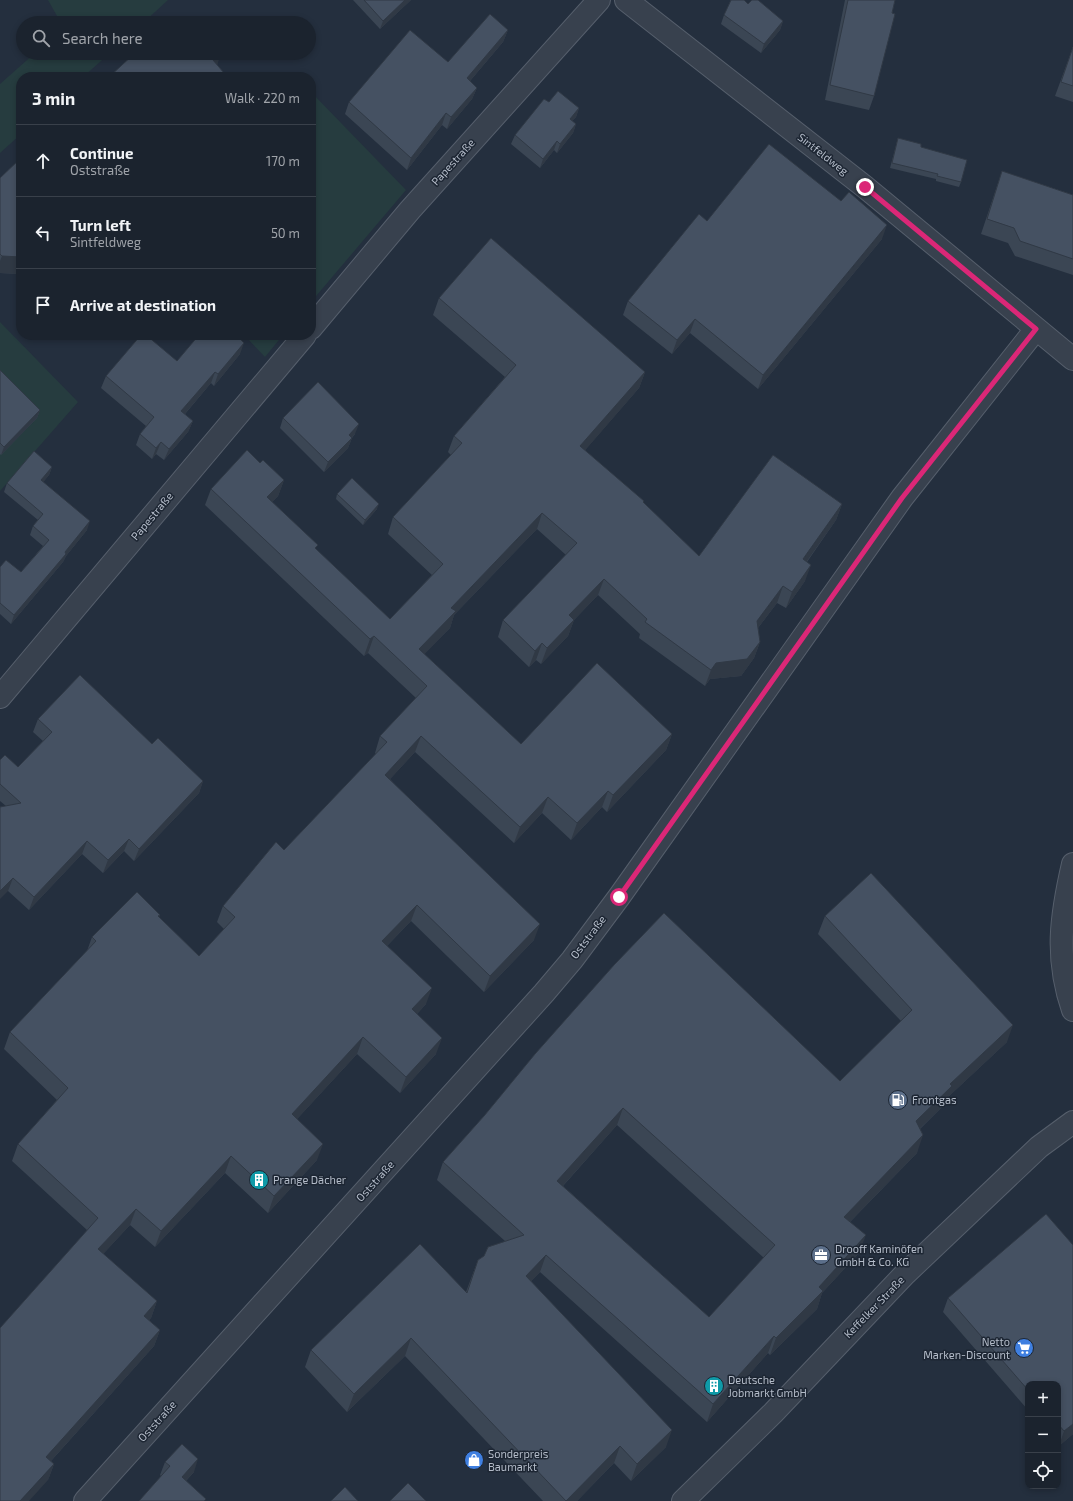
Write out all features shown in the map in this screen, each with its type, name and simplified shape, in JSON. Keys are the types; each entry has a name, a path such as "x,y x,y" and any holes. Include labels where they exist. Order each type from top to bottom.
{"street":[{"name":"Papestraße","path":"316,322 410,210 599,0"},
{"name":"Sintfeldweg","path":"626,0 865,187 1073,359"},
{"name":"Oststraße","path":"85,1501 544,993 572,960 619,897 902,498 1036,329"},
{"name":"Papestraße","path":"0,697 301,340"},
{"path":"1073,864 1067,889 1061,930 1061,964 1073,1010"},
{"path":"1067,889 1073,918"},
{"name":"Keffelker Straße","path":"683,1501 773,1413 921,1259 1039,1147 1073,1122"}],"green space":[{"path":"48,0 168,0 151,16 57,16"},
{"path":"27,60 102,60 89,72 16,72 16,139 0,153 0,84"},
{"path":"316,97 406,190 316,296"},
{"path":"0,322 78,402 0,491"},
{"path":"249,340 279,340 265,357"}],"building":[{"path":"364,0 405,0 383,21"},
{"path":"731,0 744,0 748,4 752,0 758,0 783,21 764,44 724,15"},
{"path":"848,0 895,0 892,13 895,14 874,96 830,85"},
{"path":"490,14 508,30 467,78 477,88 451,117 446,113 411,158 349,102 410,30 448,62"},
{"path":"1073,47 1073,86 1061,82"},
{"path":"127,60 213,60 223,72 114,72"},
{"path":"558,91 579,108 570,119 576,124 560,144 557,141 543,159 515,135 544,99 549,102"},
{"path":"898,138 921,144 921,147 967,160 961,182 937,176 938,174 892,163"},
{"path":"769,144 841,201 849,192 887,225 763,375 695,319 677,340 628,301 699,214 707,221"},
{"path":"16,163 16,257 2,256 0,254 0,178"},
{"path":"1002,171 1073,195 1073,259 1020,241 1014,228 987,219"},
{"path":"491,238 645,372 580,446 644,501 643,502 699,556 773,455 842,504 803,559 811,565 792,592 783,586 757,621 760,642 747,659 716,663 711,670 645,622 647,619 604,579 569,615 574,620 547,648 542,643 535,651 503,620 577,543 542,513 451,608 456,611 419,649 521,744 597,663 672,734 613,795 608,791 577,823 548,797 520,827 421,736 385,775 540,924 490,976 417,905 382,941 432,988 412,1009 442,1038 406,1077 363,1037 292,1114 323,1144 274,1196 231,1156 161,1231 136,1209 98,1249 157,1301 144,1316 160,1330 46,1457 54,1464 20,1501 0,1501 0,1328 98,1218 18,1144 68,1088 10,1032 96,941 92,937 137,892 160,915 158,916 199,956 235,917 223,906 276,842 284,850 387,742 380,736 427,686 374,636 370,639 211,489 247,450 260,463 263,460 284,480 267,497 318,545 315,548 390,619 443,564 393,517 462,443 454,436 516,365 439,298"},
{"path":"137,340 152,340 177,361 195,340 241,340 244,343 218,374 215,372 181,411 193,421 169,449 161,442 156,448 140,434 154,417 106,376"},
{"path":"0,370 40,410 4,447 0,443"},
{"path":"318,382 359,424 349,435 352,438 328,462 283,418"},
{"path":"34,451 52,467 41,480 90,521 65,552 66,554 14,615 0,603 0,567 6,560 21,572 49,540 33,526 43,514 7,483"},
{"path":"352,478 379,504 365,520 337,494"},
{"path":"80,675 152,744 158,738 203,781 139,849 129,839 108,860 87,841 34,897 13,878 0,891 0,807 21,803 0,784 0,760 5,755 18,767 52,732 38,719"},
{"path":"871,873 1013,1025 950,1084 952,1086 916,1121 923,1135 844,1217 866,1235 819,1287 823,1291 776,1338 774,1336 713,1404 546,1255 526,1276 672,1430 637,1464 620,1446 566,1501 411,1338 354,1394 311,1350 420,1244 467,1293 478,1260 484,1256 488,1247 524,1235 443,1162 484,1116 535,1054 614,965 664,913 840,1081 912,1010 825,916","holes":["623,1108 775,1245 709,1317 557,1181"]},
{"name":"Netto Marken-Discount","path":"1046,1214 1073,1245 1073,1424 1064,1431 1061,1428 1061,1381 1025,1381 1025,1387 948,1298"},
{"path":"182,1444 198,1459 182,1477 206,1499 204,1501 139,1501 170,1466 165,1462"},
{"path":"408,1483 426,1501 390,1501"},
{"path":"345,1487 358,1501 331,1501"}],"place":[{"name":"Frontgas","path":"898,1100"},
{"name":"Prange Dächer","path":"259,1180"},
{"name":"Drooff Kaminöfen GmbH & Co. KG","path":"821,1255"},
{"name":"Netto Marken-Discount","path":"1024,1348"},
{"name":"Deutsche Jobmarkt GmbH","path":"714,1386"},
{"name":"Sonderpreis Baumarkt","path":"474,1460"}],"route":[{"path":"619,897 902,498 1036,329 865,187"}]}
